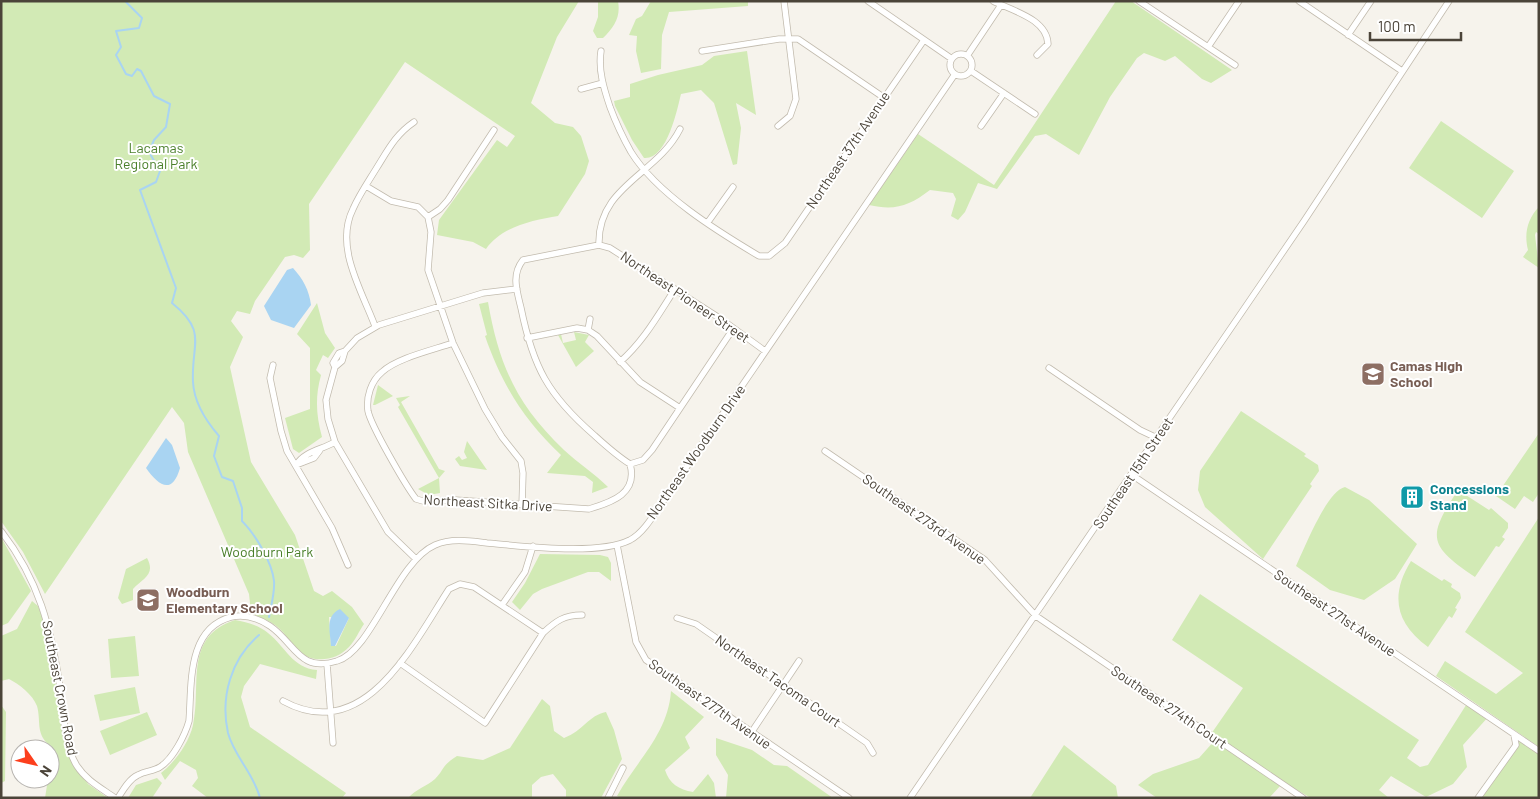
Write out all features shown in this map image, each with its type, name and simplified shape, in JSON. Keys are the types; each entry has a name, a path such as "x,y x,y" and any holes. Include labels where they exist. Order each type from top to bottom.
{"street":[{"path":"778,126 790,116 796,99 784,1"},
{"path":"868,1 952,60"},
{"path":"993,1 1036,22 1044,30 1048,36 1048,44 1038,55"},
{"path":"1139,1 1235,65"},
{"path":"1208,48 1239,1"},
{"path":"1299,1 1402,71"},
{"path":"1348,35 1371,1"},
{"name":"Southeast 15th Street","path":"910,798 1036,616 1354,147 1449,1"},
{"path":"967,56 1001,5"},
{"path":"702,51 789,38 804,42 883,97"},
{"name":"Northeast 37th Avenue","path":"708,222 759,256 769,256 785,243 883,97 924,40"},
{"path":"601,51 600,63 603,83 618,127 632,154 670,196 708,222 733,187"},
{"path":"957,55 967,56 972,62 971,71 964,76 955,74 950,66 952,60 957,55"},
{"path":"971,71 1035,114"},
{"name":"Northeast Woodburn Drive","path":"327,664 340,661 355,649 416,559 429,548 445,542 460,541 533,546 603,547 617,545 631,539 648,522 955,74"},
{"path":"581,89 603,83"},
{"path":"981,126 1004,93"},
{"path":"375,326 349,258 346,240 352,210 399,132 414,122"},
{"path":"680,129 673,143 663,156 645,169 615,198 602,215 598,230 599,245 523,260 515,274 527,338 544,380 556,398 569,413 630,464 646,458 733,328"},
{"path":"428,218 440,210 448,200 494,130"},
{"path":"366,186 392,201 412,204 428,218 431,232 428,270 453,343 489,416 521,461 523,473 522,504"},
{"name":"Northeast Pioneer Street","path":"599,245 618,252 765,351"},
{"path":"620,362 649,331 675,289"},
{"path":"416,559 388,532 335,442 328,419 326,400 335,368 333,363 335,357 345,351 357,338 375,326 484,293 517,290"},
{"path":"588,330 590,319"},
{"path":"527,338 577,328 588,330 640,382 680,408"},
{"name":"Northeast Sitka Drive","path":"453,343 390,365 381,372 369,392 368,402 371,420 416,499 423,501 456,500 582,509 611,503 627,491 632,477 630,464"},
{"path":"273,365 270,378 287,450 332,528 348,565"},
{"path":"1049,368 1140,430 1157,438"},
{"path":"296,465 314,458 320,450 335,442"},
{"name":"Southeast 273rd Avenue","path":"825,451 985,560 1036,616"},
{"name":"Southeast 271st Avenue","path":"1132,475 1539,751"},
{"name":"Southeast Crown Road","path":"1,531 33,584 51,631 66,731 77,766 90,781 116,798"},
{"name":"Southeast 277th Avenue","path":"617,545 636,642 640,651 656,668 849,798"},
{"path":"502,605 525,572 533,546"},
{"path":"283,700 301,708 331,711 360,702 374,693 400,663 449,589 455,585 468,584 544,633"},
{"path":"400,663 485,723 544,633 556,621 567,615 582,615"},
{"path":"116,798 130,781 138,775 160,767 166,762 186,732 189,721 196,654 205,636 216,623 237,616 262,621 278,632 300,656 310,663 327,664 333,742"},
{"name":"Southeast 274th Court","path":"1036,616 1303,798"},
{"name":"Northeast Tacoma Court","path":"677,618 691,621 867,743 873,753"},
{"path":"751,733 799,661"},
{"path":"1478,798 1516,745 1513,733"},
{"path":"608,798 623,768"}],"green space":[{"name":"Lacamas Regional Park","path":"1,1 579,1 557,37 531,103 555,123 573,127 581,136 589,161 585,174 558,216 528,222 509,230 492,241 486,249 473,242 437,235 439,220 497,140 507,147 515,136 405,62 309,204 310,250 303,258 294,255 285,257 255,301 250,314 237,311 231,321 243,337 230,367 251,462 295,535 314,591 323,596 332,591 352,607 364,624 349,647 337,656 330,658 316,659 309,657 296,649 278,627 251,613 249,594 188,452 184,423 172,407 45,594 23,552 1,521","holes":["329,617 349,618 336,646 331,646"]},
{"path":"596,1 618,1 619,7 616,21 603,38 597,38 593,31 598,17 598,2"},
{"path":"651,1 748,1 748,6 669,12 662,35 661,69 641,73 636,51 637,36 629,35 636,19 642,16"},
{"path":"1116,1 1131,1 1232,70 1211,83 1202,79 1175,56 1165,61 1144,53 1137,58 1110,97 1079,155 1046,134 1035,136 997,189 978,183 965,212 958,220 951,216 956,199 953,193 930,190 915,200 901,206 878,207 869,205 918,134 994,185"},
{"path":"747,51 756,115 736,103 741,128 737,164 733,165 714,103 701,90 681,94 674,122 665,143 652,156 644,158 632,140 614,101 630,97 630,84 658,75 702,65 714,56"},
{"path":"1441,121 1514,171 1482,218 1409,168"},
{"path":"1539,207 1539,234 1536,232 1535,235 1539,268 1523,257 1528,250 1526,238 1529,222"},
{"path":"488,302 492,325 504,365 522,400 534,417 564,450 608,487 592,493 593,482 585,476 547,473 561,455 525,415 499,370 485,336 487,335 479,304"},
{"path":"317,303 325,333 335,348 328,358 323,355 316,370 321,375 317,406 322,437 299,453 293,449 285,418 310,409 310,348 297,334"},
{"path":"574,332 589,335 585,342 594,351 576,367 558,335 561,334 563,343 576,340"},
{"path":"378,385 393,396 373,405"},
{"path":"410,396 401,402 439,469 445,471 439,478 398,407 400,405 396,398"},
{"path":"1241,411 1306,454 1304,456 1318,465 1319,471 1310,484 1312,486 1263,559 1205,507 1198,490 1200,471"},
{"path":"1539,433 1539,493 1533,502 1524,496 1515,509 1496,496"},
{"path":"467,441 487,470 460,466 455,459 459,456 462,460 467,458 464,452"},
{"path":"439,478 440,493 429,495 418,489"},
{"path":"1345,487 1369,500 1417,544 1395,579 1364,600 1330,590 1296,566 1324,508 1338,491"},
{"path":"1458,490 1489,510 1491,508 1508,523 1508,528 1502,537 1505,539 1499,547 1496,546 1475,577 1448,557 1437,539 1437,530 1441,519"},
{"path":"1539,517 1539,747 1436,676 1445,661 1496,694 1523,673 1465,632"},
{"path":"1,537 31,591 8,623 1,626"},
{"path":"540,554 600,555 608,557 611,563 611,581 599,572 588,572 533,594 520,610 512,602 525,583"},
{"path":"147,558 150,568 147,576 133,589 133,600 122,604 118,598 126,569"},
{"path":"1411,561 1442,581 1444,579 1452,584 1451,587 1460,593 1461,598 1452,618 1449,616 1428,647 1408,628 1399,608 1400,585"},
{"path":"1200,594 1419,740 1407,758 1420,767 1428,765 1468,702 1489,716 1463,745 1467,767 1453,784 1426,797 1391,776 1379,790 1389,798 1311,798 1283,782 1211,734 1243,688 1172,640"},
{"path":"32,601 38,606 46,626 70,756 88,784 108,798 45,798 46,789 60,789 60,739 44,739 41,735 35,702 25,690 9,679 1,681 1,636 17,629"},
{"path":"235,620 261,628 295,661 308,668 317,670 316,679 260,664 244,686 241,697 250,727 346,793 342,798 208,798 192,786 198,778 196,770 180,761 165,780 161,773 181,752 193,725 201,650 208,638 219,628"},
{"path":"135,636 139,676 111,678 108,639"},
{"path":"135,687 140,713 100,721 94,695"},
{"path":"671,691 704,717 685,737 690,748 665,770 667,775 675,785 683,790 693,792 708,774 714,783 716,798 621,798 617,796 658,734 669,706"},
{"path":"542,699 550,706 554,731 564,738 571,735 595,716 606,712 614,730 622,759 601,798 566,798 566,790 553,774 541,777 532,785 532,798 408,798 435,779 446,765 457,756 483,760 510,748"},
{"path":"1,705 6,712 5,781 1,783"},
{"path":"147,712 157,735 110,755 100,731"},
{"path":"716,738 752,750 774,765 787,766 833,798 726,798 728,775 716,755"},
{"path":"1520,738 1539,751 1539,798 1482,798"},
{"path":"1215,740 1281,785 1269,798 1157,798 1138,785 1153,774 1199,758"},
{"path":"1064,745 1116,786 1118,798 1030,798"},
{"path":"157,778 162,783 152,798 128,798 136,785"}],"water":[{"path":"293,268 305,285 311,305 294,328 271,320 264,306 287,270"},
{"path":"166,438 172,445 180,468 177,477 169,485 160,483 146,468"},
{"path":"340,609 349,618 335,646 331,646 330,620 335,612"}],"waterway":[{"path":"125,1 142,18 139,28 116,31 121,47 116,55 126,74 132,76 137,69 141,71 154,96 170,104 166,127 154,140 149,152 160,171 156,182 140,190 176,288 172,303 183,313 194,330 194,390 202,411 219,436 214,456 222,477 233,481 242,508 242,521 262,549 273,574 274,590 269,617"},
{"path":"259,635 241,655 235,667 227,692 226,719 231,741 260,798"}],"place":[{"name":"Camas High School","path":"1373,374"},
{"name":"Concessions Stand","path":"1412,497"},
{"name":"Woodburn Elementary School","path":"148,600"}],"park label":[{"name":"Woodburn Park","path":"267,552"}]}
